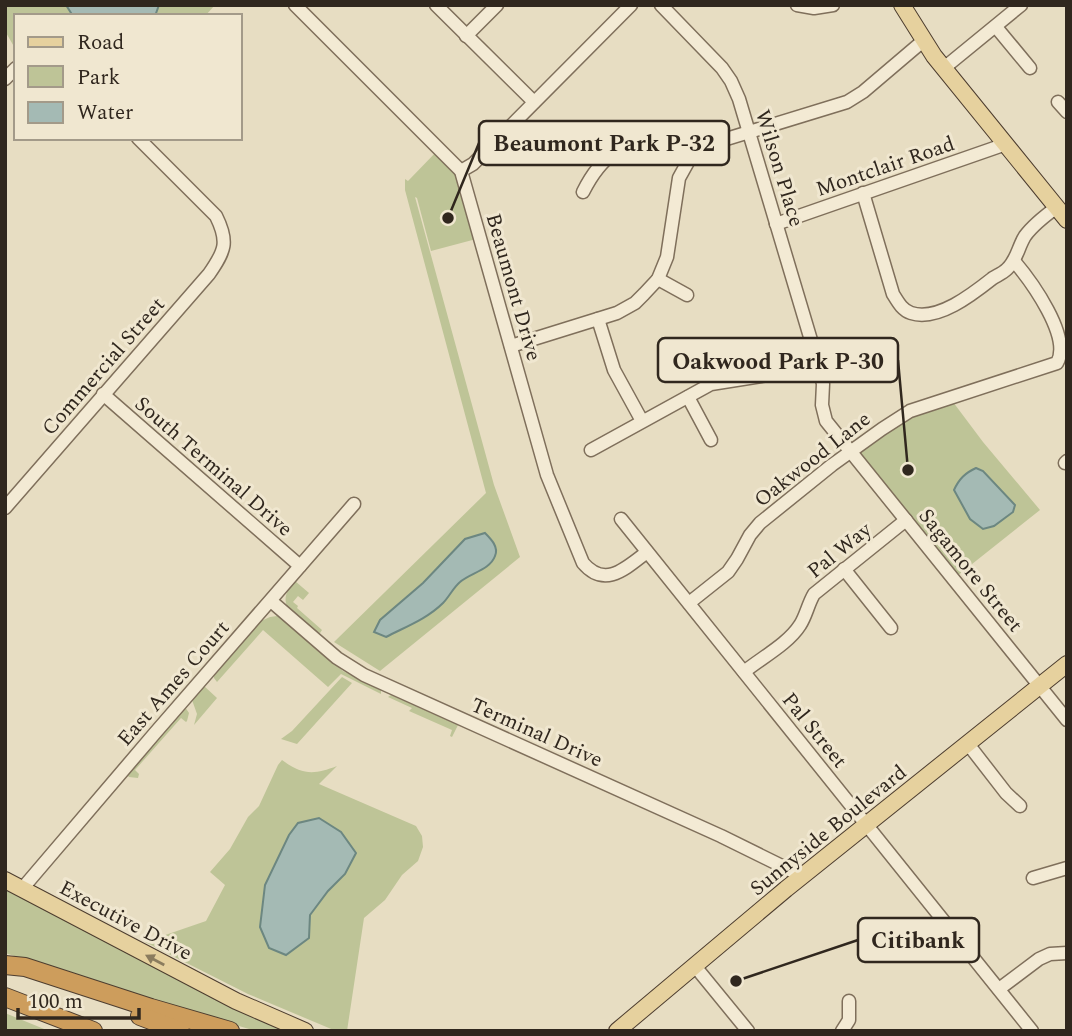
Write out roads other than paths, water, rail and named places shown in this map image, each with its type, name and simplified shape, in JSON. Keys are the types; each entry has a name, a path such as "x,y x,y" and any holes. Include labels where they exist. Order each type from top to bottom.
{"highway":[{"path":"5,966 180,1031"},
{"path":"5,966 25,967 230,1031"},
{"path":"5,997 93,1031"}],"main road":[{"path":"902,5 923,41 1062,213"},
{"name":"Sunnyside Boulevard","path":"617,1031 802,876 1067,664"},
{"name":"Executive Drive","path":"5,880 236,1001 305,1031"}],"street":[{"name":"Beaumont Drive","path":"295,5 461,171 547,475 583,563 597,574 613,575 647,552"},
{"path":"436,5 534,103"},
{"path":"466,36 497,5"},
{"path":"461,171 473,164 631,5"},
{"name":"Wilson Place","path":"661,5 722,68 739,99 819,367"},
{"path":"797,5 814,8 833,5"},
{"path":"944,68 1021,5"},
{"path":"996,27 1030,68"},
{"path":"511,346 617,313 635,303 658,279 667,257 678,178 688,160 697,151 710,144 847,102 863,92 923,41"},
{"name":"Commercial Street","path":"5,508 209,274 224,247 222,229 216,216 140,140"},
{"path":"583,192 601,163 621,148 655,144 667,147 688,160"},
{"name":"Montclair Road","path":"776,224 1006,144"},
{"path":"863,193 894,294 900,305 917,314 930,313 958,304 975,294 1014,261 1030,230 1062,213"},
{"name":"Oakwood Lane","path":"689,603 728,572 760,523 832,465 898,418 910,411 1057,363 1065,354 1064,332 1046,300 1014,261"},
{"path":"658,279 687,295"},
{"path":"598,319 614,370 642,421"},
{"path":"591,450 711,384 819,367"},
{"name":"Sagamore Street","path":"819,367 823,384 823,414 833,430 1067,720"},
{"name":"South Terminal Drive","path":"103,394 300,566"},
{"path":"688,397 712,440"},
{"name":"East Ames Court","path":"22,889 354,504"},
{"name":"Pal Street","path":"621,519 1032,1031"},
{"name":"Pal Way","path":"744,673 796,631 814,594 906,520"},
{"path":"844,569 891,628"},
{"name":"Terminal Drive","path":"271,601 337,658 364,675 721,836 802,876"},
{"path":"968,744 1006,793 1020,806"},
{"path":"1032,878 1067,868"},
{"path":"999,989 1039,959 1050,954 1067,953"},
{"path":"694,965 748,1031"},
{"path":"842,1031 849,1020 849,1000"}],"water":[{"path":"66,5 159,5 156,14 72,14"},
{"path":"976,468 983,471 1015,505 1013,512 994,526 983,529 970,519 954,490 963,477"},
{"path":"485,533 496,549 489,565 460,582 437,609 423,618 386,637 374,632 380,620 423,583 465,539"},
{"path":"319,818 341,832 356,853 345,874 310,915 309,938 286,955 269,948 260,927 265,885 289,835 298,823"}],"place":[{"name":"Beaumont Park P-32","path":"448,218"},
{"name":"Oakwood Park P-30","path":"908,470"},
{"name":"Citibank","path":"736,981"}]}
